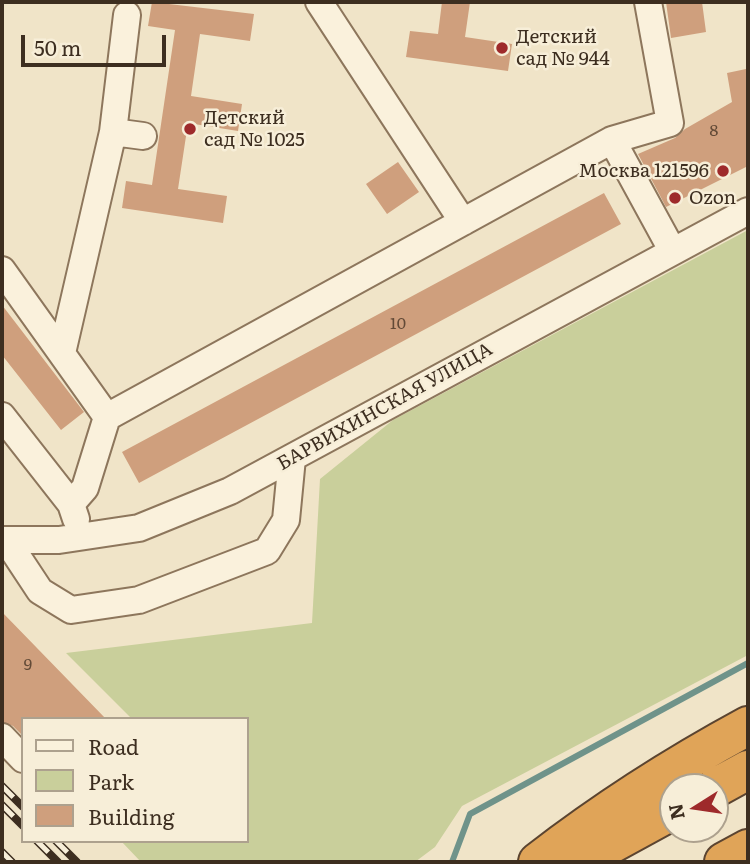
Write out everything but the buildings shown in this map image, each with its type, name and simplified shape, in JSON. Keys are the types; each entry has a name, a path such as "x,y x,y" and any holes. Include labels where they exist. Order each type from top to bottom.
{"highway":[{"path":"538,862 588,823 696,754 748,726"},
{"path":"729,780 748,769"},
{"path":"578,862 659,818"},
{"path":"724,862 748,849"}],"street":[{"path":"319,2 463,222"},
{"path":"71,504 85,488 107,417 612,141 670,123 648,2"},
{"path":"62,353 113,132 127,15"},
{"path":"113,132 143,136"},
{"path":"612,141 672,250"},
{"name":"БАРВИХИНСКАЯ УЛИЦА","path":"4,540 81,538 139,528 230,491 748,211"},
{"path":"2,270 107,417"},
{"path":"2,416 71,504 81,538"},
{"path":"4,540 40,591 71,610 139,600 267,551 286,520 292,458"},
{"path":"2,737 21,757"}],"green space":[{"path":"748,230 748,655 462,806 435,847 415,862 141,862 123,843 248,843 248,717 130,717 66,653 312,623 320,479 393,420"}],"waterway":[{"path":"452,862 470,814 748,663"}],"railway":[{"path":"2,786 21,805"},
{"path":"2,805 21,824"},
{"path":"39,843 58,862"},
{"path":"58,843 77,862"},
{"path":"2,852 12,862"}],"place":[{"name":"Детский сад № 944","path":"502,48"},
{"name":"Детский сад № 1025","path":"190,129"},
{"name":"Москва 121596","path":"723,171"},
{"name":"Ozon","path":"675,198"}]}
